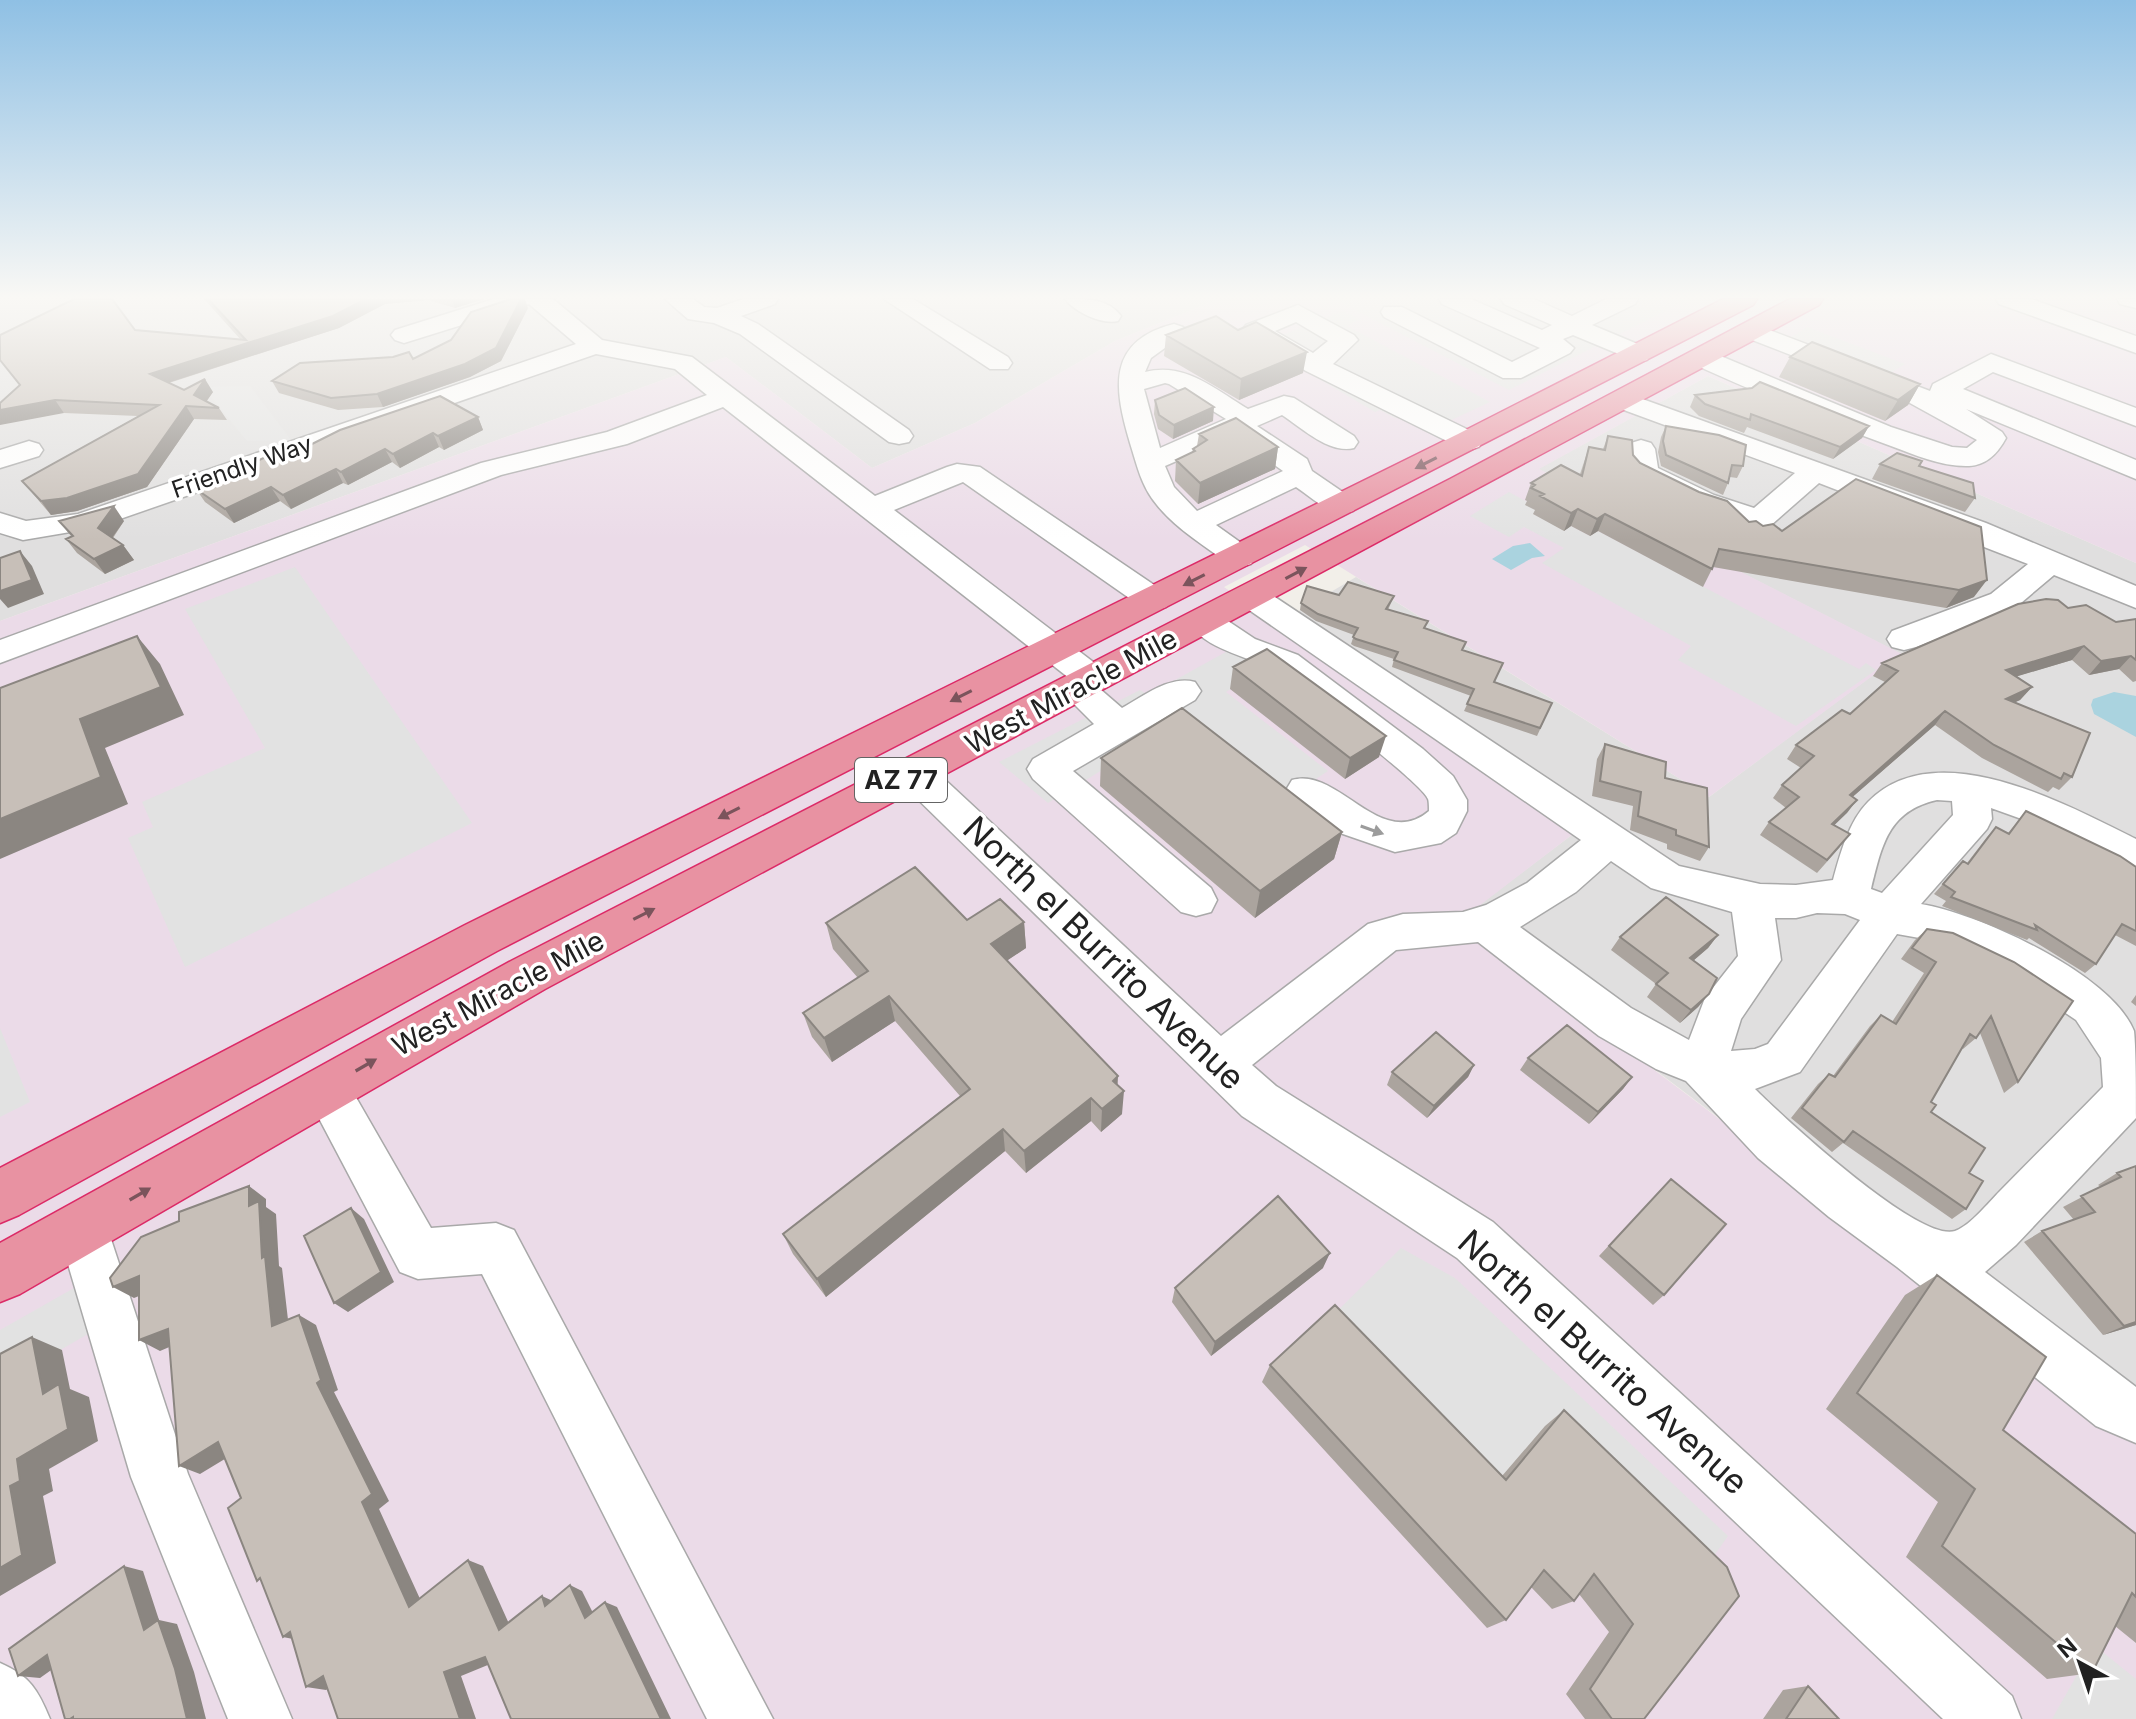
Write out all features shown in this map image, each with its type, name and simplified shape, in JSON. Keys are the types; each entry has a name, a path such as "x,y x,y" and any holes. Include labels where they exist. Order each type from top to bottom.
{"highway":[{"name":"West Miracle Mile","path":"0,1274 528,975 1251,596 1479,457 1598,379"},
{"name":"West Miracle Mile","path":"0,1197 455,951 1342,505 1479,457 1623,400 1662,379"}],"street":[{"name":"Friendly Way","path":"0,522 23,531 83,522 498,379"},
{"path":"704,379 1055,649 1119,726"},
{"path":"819,379 899,436"},
{"path":"1130,379 1130,402 1159,488 1177,508 1240,557"},
{"path":"1130,384 1149,379"},
{"path":"1180,379 1297,465 1298,475"},
{"path":"1340,379 1479,457"},
{"path":"1754,379 1911,444 1954,457 1973,457 1987,447 1992,438 1973,423 1883,379"},
{"path":"1914,379 2136,470"},
{"path":"1943,390 1961,379"},
{"path":"2036,379 2136,418"},
{"path":"0,652 491,469 617,438 726,397"},
{"path":"1623,400 1815,471 2136,598"},
{"path":"1151,462 1284,404 1344,442"},
{"path":"1641,449 1644,472 1703,501 1759,520 1815,471"},
{"path":"0,459 29,450"},
{"path":"871,509 957,473 970,473 1154,600"},
{"path":"1298,475 1342,505"},
{"path":"1197,523 1298,475"},
{"path":"1904,639 2003,601 2050,562"},
{"path":"1251,596 1665,877 1751,898 1796,902 1820,897 1949,926 2018,958 2092,1007 2113,1034 2124,1058 2127,1095 1998,1228 1969,1253 1944,1258 1912,1248"},
{"path":"1204,621 1243,647 1286,663 1410,758 1440,786 1448,800 1448,811 1442,823 1427,832 1395,837 1354,823 1305,790"},
{"path":"1183,691 1046,769 1196,900"},
{"name":"North el Burrito Avenue","path":"914,773 1259,1101 1475,1240 1986,1718"},
{"path":"1868,906 1858,861 1881,812 1912,789 1944,785 2027,804 2136,857"},
{"path":"1703,1067 1765,1069 1784,1058 1868,906 1973,819 1970,790"},
{"path":"1219,1064 1383,936 1405,929 1466,929 1526,903 1592,858 1607,838"},
{"path":"1703,1067 1721,1011 1760,960 1751,898"},
{"path":"1482,922 1631,1031 1703,1067 1775,1142 1846,1200 2116,1406 2136,1415"},
{"path":"326,1088 418,1254 496,1248 741,1719"},
{"path":"82,1227 160,1477 260,1719"},
{"path":"0,1695 18,1719"}],"shaded area":[{"path":"0,379 665,379 0,621"},
{"path":"665,379 755,379 872,468 975,423 1050,379 1702,379 1539,469 1902,654 1709,797 1305,545 1224,587 1577,831 1458,922 2136,1433 2136,1719 0,1719 0,621"},
{"path":"755,379 1050,379 975,423 872,468"},
{"path":"1320,379 1447,379 1490,402 1430,430 1404,415 1395,418 1380,410 1375,412"},
{"path":"1488,379 1530,379 1509,390"},
{"path":"1702,379 1715,379 2136,563 2136,1433 1458,921 1577,831 1277,624 1356,577 1709,797 1901,654 1538,469"},
{"path":"1715,379 2136,379 2136,563"},
{"path":"250,386 291,440 247,441 203,387"},
{"path":"1509,492 1529,503 1537,512 1534,514 1564,530 1571,526 1590,536 1598,531 1859,669 1866,663 1876,670 1796,726 1678,660 1691,646 1542,563 1564,548 1524,527 1509,537 1470,516"},
{"path":"295,567 472,823 185,967 128,838 153,827 142,802 265,748 185,609"},
{"path":"1233,648 1264,668 1226,692 1328,771 1278,804 1181,722 1048,803 999,762 1140,690 1148,695"},
{"path":"0,1028 30,1102 0,1117"},
{"path":"1401,1248 1455,1278 1728,1536 1699,1577 1488,1493 1325,1323"},
{"path":"97,1275 112,1320 0,1385 0,1330"},
{"path":"2094,1645 2136,1679 2136,1719 2052,1719"}],"water":[{"path":"1530,543 1545,556 1532,558 1511,570 1492,559 1513,546"},
{"path":"2114,692 2136,696 2136,737 2094,714 2093,699"}],"building":[{"path":"15,379 161,379 184,390 205,379 194,395 219,408 186,406 138,474 67,498 41,501 22,481 159,405 55,400 0,410 0,403 20,385"},
{"path":"420,379 377,394 331,398 272,381"},
{"path":"1846,379 1908,379 1920,384 1898,400"},
{"path":"1760,382 1869,426 1840,447 1751,414 1750,420 1705,404 1695,395 1752,388"},
{"path":"1185,388 1214,407 1174,425 1159,415 1155,400"},
{"path":"440,396 478,417 438,436 433,433 393,454 385,449 341,472 336,469 283,495 271,487 225,509 196,489 268,456 276,462 340,430"},
{"path":"1236,418 1278,447 1200,483 1176,460 1195,451 1193,449 1207,440 1199,434"},
{"path":"1666,426 1719,435 1746,445 1743,466 1732,465 1728,483 1666,455 1663,441"},
{"path":"1608,436 1632,440 1633,455 1640,463 1699,492 1727,501 1749,522 1756,521 1763,526 1773,524 1782,531 1856,479 1981,527 1987,580 1959,590 1719,549 1712,569 1605,514 1597,519 1578,509 1571,513 1531,488 1535,485 1531,483 1561,465 1582,476 1589,447 1605,450"},
{"path":"1897,453 1922,461 1919,466 1973,483 1975,498 1880,464"},
{"path":"114,506 98,528 123,545 94,559 66,539 73,536 59,521"},
{"path":"20,551 32,580 0,591 0,558"},
{"path":"1348,582 1394,596 1386,609 1428,621 1424,628 1466,642 1462,650 1503,663 1494,682 1552,703 1540,728 1467,704 1474,689 1394,660 1398,652 1356,639 1353,637 1358,628 1318,614 1301,603 1307,586 1339,595"},
{"path":"2058,600 2068,608 2086,605 2116,622 2136,619 2136,660 2131,656 2101,661 2084,646 2006,670 2032,687 2006,699 2090,733 2072,777 2064,773 2061,779 1994,745 1945,711 1850,795 1857,800 1832,824 1850,834 1827,860 1769,822 1799,797 1782,785 1814,756 1796,745 1842,710 1850,714 1898,671 1882,663 2018,604"},
{"path":"137,636 161,687 80,719 101,777 0,819 0,688"},
{"path":"1267,649 1386,736 1350,758 1233,667"},
{"path":"1182,708 1342,832 1260,891 1101,758"},
{"path":"1605,744 1666,762 1665,778 1707,788 1709,847 1638,816 1641,792 1600,781"},
{"path":"2026,811 2120,856 2136,867 2136,931 2122,924 2096,964 2035,925 2037,930 1951,897 1955,892 1943,884 1963,861 1968,864 1996,827 2009,834"},
{"path":"915,867 967,920 1000,899 1024,922 991,944 1118,1076 1113,1081 1124,1091 1102,1109 1091,1098 1024,1151 1003,1129 817,1279 783,1234 970,1089 889,996 824,1038 803,1013 868,971 826,923"},
{"path":"1666,897 1718,935 1690,958 1717,978 1709,994 1691,1010 1656,984 1668,973 1620,937"},
{"path":"1927,929 1953,933 2014,962 2073,1001 2018,1082 1991,1016 1976,1038 1970,1034 1931,1102 1936,1105 1931,1112 1985,1148 1969,1173 1983,1181 1966,1209 1853,1131 1844,1142 1802,1108 1829,1074 1835,1077 1881,1015 1896,1024 1936,962 1912,948"},
{"path":"1567,1025 1632,1077 1598,1112 1528,1058"},
{"path":"1436,1032 1474,1065 1434,1106 1392,1072"},
{"path":"2136,1166 2136,1322 2124,1326 2042,1231 2095,1212 2081,1196 2121,1177 2117,1173"},
{"path":"1671,1179 1726,1224 1664,1295 1609,1246"},
{"path":"249,1186 249,1206 259,1201 262,1258 265,1256 272,1326 299,1315 321,1380 317,1383 372,1494 362,1502 409,1607 468,1560 499,1630 542,1596 545,1606 570,1585 585,1618 605,1602 661,1719 511,1719 485,1657 444,1672 460,1719 338,1719 323,1676 306,1687 290,1632 283,1637 228,1508 241,1498 218,1442 179,1466 168,1329 139,1340 139,1276 113,1287 110,1278 141,1237 179,1221 179,1212"},
{"path":"1278,1196 1330,1253 1215,1342 1175,1288"},
{"path":"351,1208 381,1272 334,1303 304,1236"},
{"path":"1937,1275 2046,1357 2003,1430 2136,1534 2136,1597 2132,1593 2092,1673 1942,1546 1975,1489 1857,1393"},
{"path":"1335,1305 1506,1480 1564,1410 1727,1567 1739,1596 1644,1719 1612,1719 1590,1689 1633,1624 1594,1574 1574,1601 1544,1570 1506,1620 1270,1365"},
{"path":"32,1337 43,1394 59,1384 68,1429 17,1459 20,1481 10,1486 22,1555 0,1568 0,1354"},
{"path":"124,1566 144,1630 158,1620 175,1669 187,1719 65,1719 47,1655 18,1676 9,1649"},
{"path":"1808,1686 1839,1719 1786,1719"}]}
